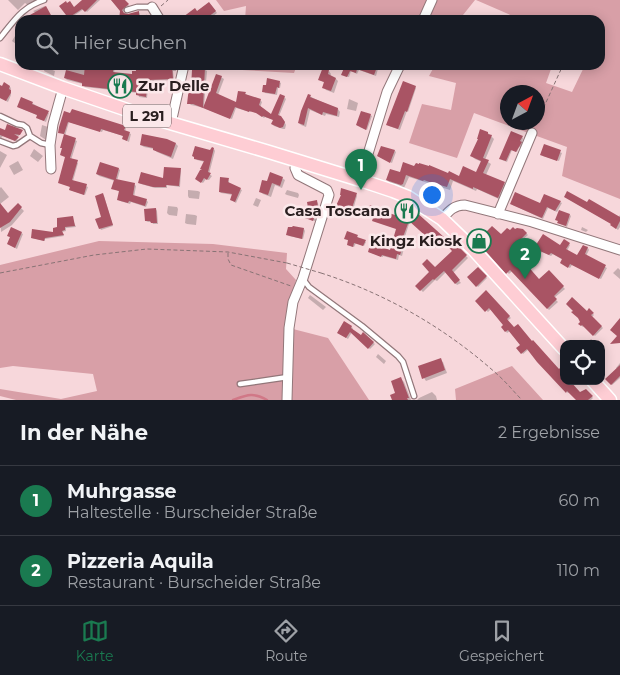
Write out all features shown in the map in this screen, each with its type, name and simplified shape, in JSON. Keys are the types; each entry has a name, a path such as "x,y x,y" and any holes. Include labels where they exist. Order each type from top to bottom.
{"main road":[{"name":"L 291","path":"0,64 15,70"},
{"name":"L 291","path":"16,70 136,113 297,160 408,197 442,219 472,248 560,345"},
{"path":"597,385 610,400"}],"street":[{"path":"425,15 432,0"},
{"path":"153,9 157,15"},
{"path":"171,123 183,70"},
{"path":"360,180 387,92 398,70"},
{"path":"51,169 50,145 53,124 63,88"},
{"path":"498,214 532,133"},
{"path":"287,400 289,328 293,302 329,195 327,190 298,175 295,168 297,160"},
{"path":"442,219 453,208 458,205 464,205 532,222 620,250"}],"lane":[{"path":"19,15 31,5 44,0"},
{"path":"127,10 137,7 153,9"},
{"path":"0,38 15,20"},
{"path":"0,116 23,125 27,128 30,136 41,143 50,145"},
{"path":"0,141 13,146 18,145 30,136"},
{"path":"302,278 309,287 362,326 398,356 403,362 414,396"},
{"path":"240,384 288,377"}],"path":[{"path":"144,15 153,9"},
{"path":"545,105 561,70"},
{"path":"0,273 94,255 147,249 228,252 286,263 344,280 398,304 465,347 500,376 522,400"},
{"path":"228,252 228,259 231,265 299,288"}],"shaded area":[{"path":"216,0 475,0 463,15 245,15 246,6 224,11"},
{"path":"476,0 620,0 620,199 562,176 567,147 520,130 545,130 545,85 500,85 500,123 474,113 457,158 409,143 422,104 451,110 456,83 429,76 432,70 551,70 546,83 572,92 583,70 605,70 605,15 510,15"},
{"path":"242,70 295,70 294,73"},
{"path":"99,241 213,244 287,253 286,269 296,280 285,327 286,400 16,400 0,396 0,389 61,399 97,391 93,374 13,366 0,368 0,265"},
{"path":"293,329 328,338 369,400 292,400"},
{"path":"512,366 543,400 456,400 455,389"}],"building":[{"path":"82,0 97,0 85,12 82,9 73,15 66,15 59,6 66,1 67,3 70,1 74,7"},
{"path":"111,0 125,0 129,4 122,10 124,13 128,14 139,11 139,15 120,15 120,11"},
{"path":"209,2 216,11 211,15 186,15 195,8 197,11"},
{"path":"46,6 51,15 30,15"},
{"path":"66,70 84,75 84,70 113,70 113,72 132,74 132,71 136,70 172,70 173,79 148,80 146,97 136,95 136,92 82,86 82,83 64,78"},
{"path":"192,70 205,70 203,108 187,104"},
{"path":"322,70 329,70 328,74 336,78 331,91 322,88 324,82 318,80"},
{"path":"343,70 357,70 356,73 350,71 347,77 341,75"},
{"path":"360,70 376,70 374,75"},
{"path":"216,74 222,76 216,93 236,102 238,91 246,92 245,94 261,99 259,105 271,114 280,94 285,96 278,115 285,122 283,127 280,128 271,124 273,120 235,107 230,119 203,108"},
{"path":"267,78 280,81 279,88 277,87 275,94 262,92"},
{"path":"403,81 416,86 407,112 405,111 398,129 386,125"},
{"path":"4,82 10,86 9,89 11,90 6,101 0,98 0,85 2,86"},
{"path":"308,94 311,95 310,97 338,108 337,116 323,112 322,115 308,108 304,125 298,123"},
{"path":"21,97 49,111 44,121 36,118 37,115 17,107"},
{"path":"72,109 126,126 124,130 130,132 127,141 122,139 123,136 101,129 100,132 68,122 64,134 58,133 64,111 70,113"},
{"path":"361,111 371,114 366,130 356,125"},
{"path":"7,124 23,130 20,135 14,134 19,137 15,141 0,135 0,128 5,130"},
{"path":"480,129 492,135 483,158 489,160 483,173 505,182 498,198 450,179 447,187 406,175 401,185 386,180 390,169 400,172 403,162 414,166 416,163 429,165 459,176 463,166 476,172 481,161 470,156 478,139"},
{"path":"511,131 523,136 520,141 522,142 516,152 511,150 506,161 499,159"},
{"path":"64,134 76,138 70,158 78,160 72,180 87,184 84,195 69,190 70,187 58,183 65,157 60,155"},
{"path":"142,134 167,139 176,143 171,157 153,150 153,148 140,145"},
{"path":"544,144 561,150 557,161 540,155"},
{"path":"195,146 210,150 212,147 214,148 208,172 211,173 207,180 204,178 201,183 195,179 200,170 202,170 200,169 204,161 194,159 192,156"},
{"path":"381,146 395,150 390,163 377,156"},
{"path":"100,162 119,168 116,179 135,183 133,195 147,199 145,206 129,201 128,203 117,200 119,191 111,189 114,180 96,174"},
{"path":"164,167 181,168 179,186 153,187 138,183 141,172 163,178"},
{"path":"270,172 283,177 280,186 272,183 268,195 259,192 262,180 267,181"},
{"path":"220,177 229,178 228,182 241,188 235,202 230,200 232,194 219,192"},
{"path":"341,188 357,193 352,208 357,211 354,217 342,214 341,217 334,214 341,195"},
{"path":"567,191 587,202 589,199 620,217 616,229 611,224 564,197"},
{"path":"515,192 540,203 544,194 561,201 555,211 547,207 542,218 510,204"},
{"path":"103,193 113,225 99,229 95,219 101,217 95,196"},
{"path":"317,200 318,208 313,221 305,218 308,208 307,202"},
{"path":"0,203 8,213 18,203 22,207 10,222 0,228"},
{"path":"370,205 401,217 405,205 415,211 445,238 435,248 428,241 429,239 409,221 400,245 403,245 400,255 397,254 396,259 382,255 381,257 368,252 370,245 390,250 396,229 372,221 374,215 368,212"},
{"path":"156,208 157,223 145,221 144,209"},
{"path":"559,210 570,214 566,226 557,223 558,221 555,220"},
{"path":"73,216 75,226 65,227 65,230 62,231 64,235 45,238 44,241 31,238 32,229 53,232 53,228 57,227 57,218"},
{"path":"492,226 501,234 507,228 510,230 513,227 515,229 523,229 527,233 521,239 532,251 543,234 560,245 564,239 570,243 566,249 577,255 583,245 588,247 585,254 606,265 599,279 570,264 568,268 560,263 562,259 551,253 549,255 540,251 526,264 539,279 549,270 564,286 554,296 557,299 547,309 510,270 506,274 473,237 477,233 481,237"},
{"path":"11,227 22,232 15,248 7,244 10,237 7,236"},
{"path":"288,227 304,228 302,239 286,235"},
{"path":"347,231 366,240 363,246 354,243 353,247 347,245 348,240 344,239"},
{"path":"448,236 467,255 452,270 460,280 455,284 444,271 420,291 415,286 429,272 422,264 427,259 435,267 452,251 443,241"},
{"path":"478,267 487,276 476,287 467,277"},
{"path":"486,290 510,316 507,319 514,327 518,324 532,341 560,368 560,385 574,385 580,392 586,389 593,396 588,400 576,400 567,391 566,393 527,349 521,354 516,348 520,345 508,330 505,332 501,327 503,325 489,308 485,312 475,301"},
{"path":"572,297 587,311 589,308 594,313 591,315 602,326 593,336 582,325 578,324 580,322 578,318 566,304"},
{"path":"620,318 620,343 610,344 617,336 610,330"},
{"path":"344,321 361,335 363,332 374,342 368,349 350,332 346,338 337,333"},
{"path":"441,358 445,370 422,379 418,366"},
{"path":"620,365 620,376 611,385 605,379"},
{"path":"401,377 409,398 407,398 408,400 392,400 390,395 395,393 391,381"}],"waterway":[{"path":"233,400 250,395 267,400"}],"place":[{"name":"Zur Delle","path":"120,86"},
{"name":"Muhrgasse","path":"361,190"},
{"name":"Casa Toscana","path":"407,211"},
{"name":"Kingz Kiosk","path":"479,241"},
{"name":"Pizzeria Aquila","path":"525,279"}]}
